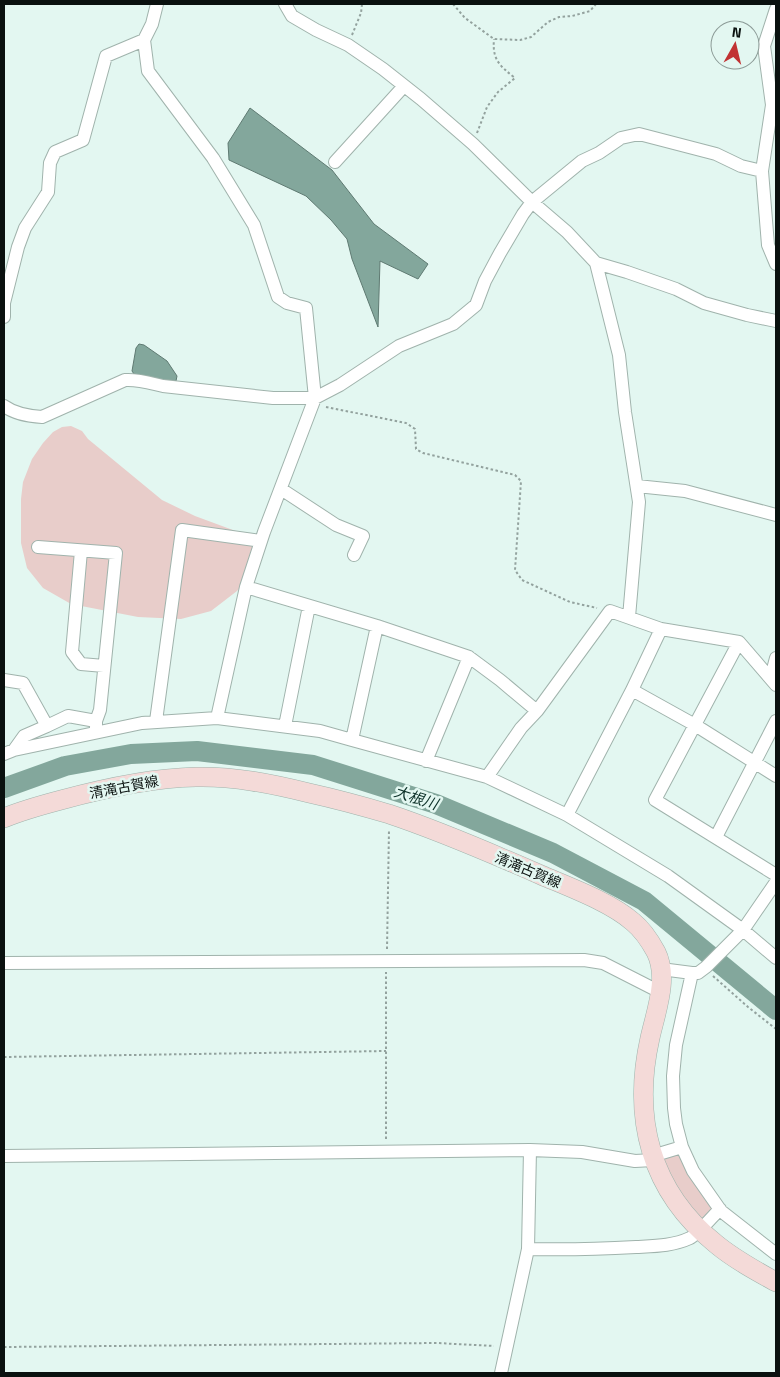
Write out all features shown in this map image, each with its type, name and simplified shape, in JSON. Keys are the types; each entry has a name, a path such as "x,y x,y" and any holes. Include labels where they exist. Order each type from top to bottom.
{"main road":[{"name":"清滝古賀線","path":"4,818 20,811 94,791 167,779 196,777 228,778 260,782 342,800 390,814 523,867 593,897 619,912 632,920 643,931 658,956 661,969 660,992 644,1065 643,1094 646,1126 653,1158 670,1192 700,1230 717,1246 776,1282"}],"street":[{"path":"157,4 152,24 144,40 148,71 213,158 254,225 278,297 287,303 306,308 315,398 261,541 246,587 217,718"},
{"path":"285,4 292,16 348,45 404,86 473,144 532,202 567,232 596,263 619,355 625,412 639,502 629,617"},
{"path":"776,9 764,46 772,105 762,171 768,245 776,264"},
{"path":"4,317 4,302 18,247 25,228 48,192 50,163 55,152 82,140 106,56 144,40"},
{"path":"334,162 404,86"},
{"path":"4,406 29,416 42,417 71,402 125,380 146,381 163,386 274,398 315,398 340,385 399,346 453,324 476,305 500,253 532,202 582,161 599,153 621,138 639,134 716,154 741,166 762,171"},
{"path":"596,263 676,289 704,303 776,321"},
{"path":"637,486 685,490 776,514"},
{"path":"281,490 336,525 364,536 354,555"},
{"path":"156,721 182,530 261,541"},
{"path":"38,547 116,553 100,710 96,726"},
{"path":"81,551 72,652 81,664 104,666"},
{"path":"246,587 377,626 469,658 500,680 537,711"},
{"path":"285,726 309,606"},
{"path":"487,777 521,728 537,711 610,611 660,629 739,642 774,681"},
{"path":"352,740 377,626"},
{"path":"567,815 632,690 660,629"},
{"path":"739,642 655,800 776,875"},
{"path":"426,761 469,658"},
{"path":"774,681 776,658"},
{"path":"4,680 23,683 47,726"},
{"path":"632,690 695,724 776,776"},
{"path":"9,752 24,736 68,716 96,726"},
{"path":"9,752 96,726 156,721 217,718 320,731 487,777 567,815 668,876 776,958"},
{"path":"716,838 776,721"},
{"path":"776,882 741,932 700,970 676,1045 673,1076 676,1124 682,1147 693,1171 720,1209 776,1254"},
{"path":"4,963 584,960 603,963 660,992"},
{"path":"661,969 700,970"},
{"path":"4,1156 530,1150 582,1152 635,1161 653,1158 682,1147"},
{"path":"501,1373 528,1249 530,1150"},
{"path":"528,1249 574,1250 662,1245 692,1238 720,1209"}],"path":[{"path":"348,45 361,13 362,4"},
{"path":"453,4 465,18 494,39 520,40 531,36 548,22 590,11 596,4"},
{"path":"473,144 486,107 498,92 516,78 497,62 493,50 494,39"},
{"path":"315,398 322,406 406,423 415,429 416,449 423,453 515,474 521,481 515,570 522,580 570,602 610,611"},
{"path":"386,1152 386,961 390,814"},
{"path":"700,970 710,974 776,1029"},
{"path":"4,1056 386,1051"},
{"path":"4,1347 437,1343 507,1346"}],"shaded area":[{"path":"250,108 332,170 374,224 428,264 418,279 380,261 378,327 352,259 347,239 331,220 306,196 229,160 228,143"},
{"path":"139,344 144,345 167,361 177,376 176,381 166,381 134,374 132,371 136,348"},
{"path":"71,426 82,431 88,439 162,500 195,516 241,533 256,548 251,575 237,591 211,611 181,619 138,617 71,604 43,588 27,568 21,543 23,482 32,459 43,443 53,432 62,427"},
{"path":"680,1153 714,1207 702,1222 685,1203 660,1159"}],"waterway":[{"name":"大根川","path":"4,788 65,766 131,754 197,751 313,765 436,804 553,853 644,901 776,1010"}]}
